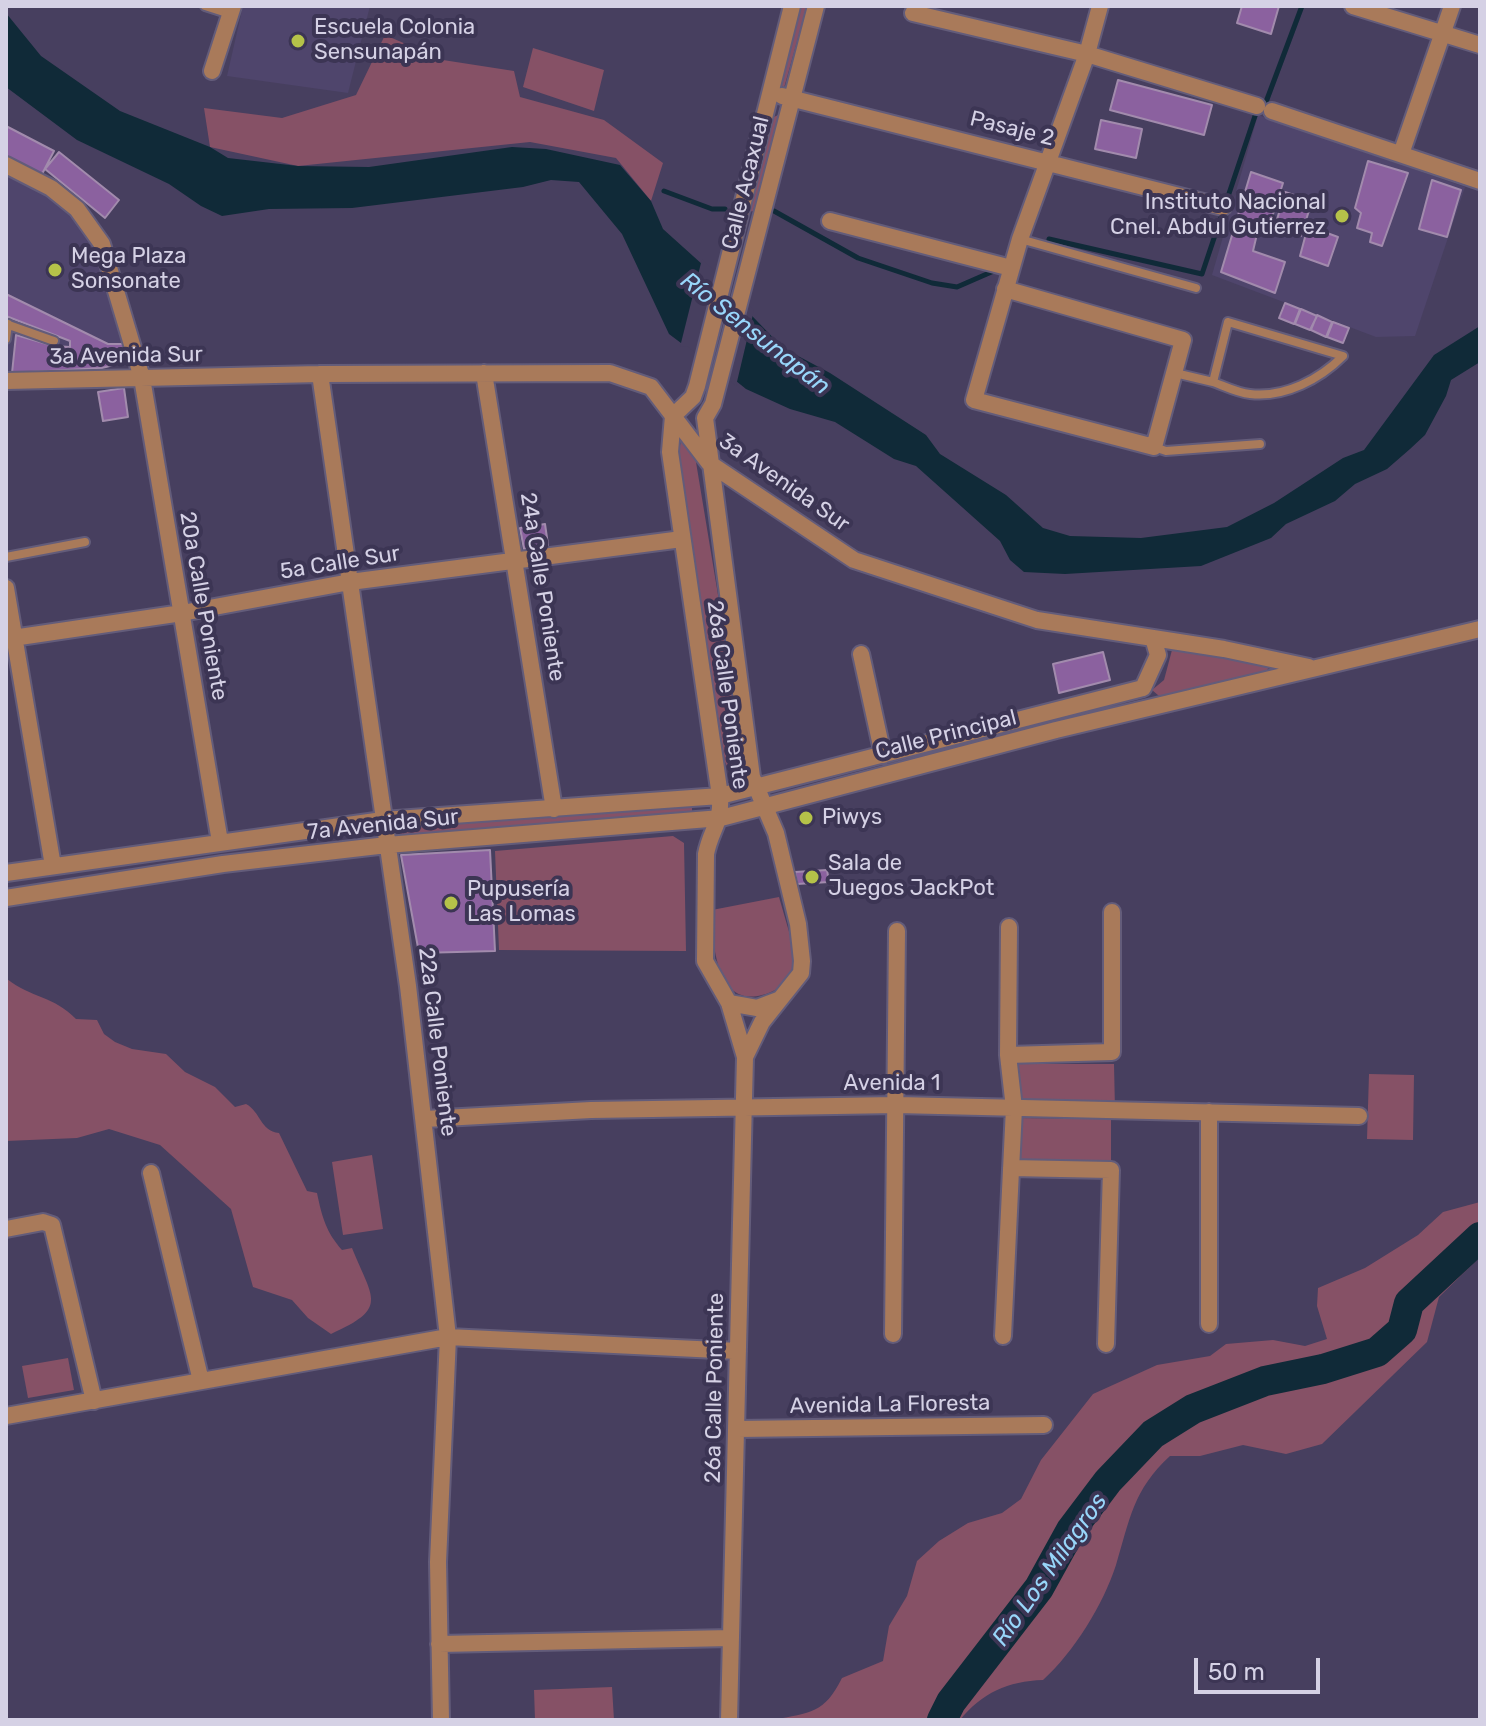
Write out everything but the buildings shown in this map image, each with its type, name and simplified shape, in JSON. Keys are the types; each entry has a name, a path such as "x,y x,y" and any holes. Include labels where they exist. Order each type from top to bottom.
{"street":[{"name":"Calle Acaxual","path":"673,416 693,397 697,386 792,6"},
{"name":"Calle Acaxual","path":"709,463 709,411 816,6"},
{"path":"1005,289 1183,340 1154,447 974,400 1005,289 1011,268 1020,239 1087,54 1100,6"},
{"path":"1353,6 1480,45"},
{"path":"1401,154 1452,6"},
{"path":"212,71 232,10"},
{"path":"913,13 1087,54 1480,181"},
{"name":"Calle Acaxual","path":"771,94 791,97"},
{"name":"Pasaje 2","path":"791,97 1223,207"},
{"name":"20a Calle Poniente","path":"6,165 51,188 77,209 102,244 142,378 220,842"},
{"path":"830,221 1011,268"},
{"name":"24a Calle Poniente","path":"484,373 554,809"},
{"name":"3a Avenida Sur","path":"6,381 320,374 610,373 651,387 709,463 854,560 1037,620 1153,638 1314,669"},
{"name":"22a Calle Poniente","path":"320,374 425,1119 448,1337 439,1483 441,1720"},
{"name":"26a Calle Poniente","path":"673,416 670,452 720,796 721,818 709,838 706,854 705,951 715,984 729,1003 745,1057 729,1720"},
{"path":"709,463 754,786 764,805"},
{"name":"5a Calle Sur","path":"10,639 182,613 350,582 682,539"},
{"path":"6,588 10,639 53,866"},
{"name":"Calle Principal","path":"764,805 1480,629"},
{"path":"1153,638 1158,655 1143,688 1160,707"},
{"path":"861,654 883,755"},
{"name":"Calle Principal","path":"754,786 1143,688"},
{"name":"7a Avenida Sur","path":"6,873 383,820 720,796 754,786"},
{"name":"26a Calle Poniente","path":"745,1057 762,1022 801,973 802,946 776,833 764,805"},
{"name":"7a Avenida Sur","path":"6,898 223,864 387,845 721,818 764,805"},
{"path":"1008,1055 1112,1052 1112,912"},
{"path":"1003,1336 1014,1108 1008,1055 1009,927"},
{"path":"893,1334 897,931"},
{"path":"729,1003 757,1008 785,996"},
{"name":"Avenida 1","path":"425,1119 591,1110 897,1105 1359,1116"},
{"path":"1209,1112 1209,1324"},
{"path":"1011,1168 1111,1170 1106,1344"},
{"path":"151,1173 201,1381"},
{"path":"6,1229 43,1222 52,1225 94,1401"},
{"path":"6,1416 448,1337 738,1351"},
{"name":"Avenida La Floresta","path":"737,1429 1044,1425"},
{"path":"439,1644 731,1638"}],"lane":[{"path":"205,6 232,10"},
{"path":"1020,239 1196,288"},
{"path":"1174,373 1250,394 1286,390 1324,375 1343,356 1228,322 1213,382"},
{"path":"6,339 7,324 54,341"},
{"path":"1154,447 1166,451 1260,444"},
{"path":"6,557 85,542"}],"shaded area":[{"name":"Escuela Colonia Sensunapán","path":"243,6 370,6 348,93 227,76"},
{"path":"800,6 807,6 784,88 780,84"},
{"path":"385,35 443,60 514,71 520,97 604,120 663,163 651,201 616,158 530,142 298,166 210,147 204,108 282,118 356,95"},
{"path":"533,48 604,70 594,111 523,87"},
{"path":"778,115 780,122 753,211 749,212 772,118"},
{"name":"Instituto Nacional Cnel. Abdul Gutierrez","path":"1258,115 1465,187 1415,336 1376,337 1212,275"},
{"name":"Mega Plaza Sonsonate","path":"6,176 47,195 72,212 98,249 127,354 121,365 6,372"},
{"path":"686,441 694,450 745,758 741,769 728,768 725,762 677,453 681,443"},
{"path":"1172,650 1264,661 1268,668 1266,674 1165,701 1152,690 1164,680"},
{"path":"692,804 692,816 401,837 399,829"},
{"path":"673,836 684,843 686,951 499,950 495,851"},
{"path":"779,897 792,942 792,974 771,992 746,996 734,991 719,968 712,910"},
{"path":"6,964 7,979 16,985 68,1011 76,1019 97,1020 104,1034 115,1042 132,1049 166,1054 185,1072 215,1087 235,1107 246,1104 251,1107 268,1129 279,1133 307,1191 317,1193 332,1237 342,1250 352,1248 370,1291 369,1309 362,1317 331,1334 308,1318 292,1300 253,1287 231,1209 160,1145 109,1129 77,1138 6,1141"},
{"path":"1009,1064 1114,1064 1115,1110 1014,1108"},
{"path":"1369,1074 1414,1075 1413,1140 1367,1139"},
{"path":"1014,1118 1111,1119 1111,1170 1011,1168"},
{"path":"372,1155 383,1229 343,1235 332,1162"},
{"path":"1480,1202 1480,1257 1439,1297 1427,1342 1322,1444 1286,1454 1243,1445 1200,1456 1170,1456 1158,1469 1134,1506 1116,1565 1095,1612 1066,1656 1043,1680 997,1690 977,1702 960,1720 773,1720 815,1710 829,1699 842,1678 883,1661 889,1626 907,1596 917,1561 939,1541 968,1523 1002,1513 1021,1499 1041,1460 1093,1394 1157,1365 1210,1356 1226,1344 1273,1340 1305,1346 1327,1339 1317,1306 1318,1288 1365,1268 1418,1235 1443,1212"},
{"path":"68,1358 74,1390 28,1398 22,1366"},
{"path":"612,1687 614,1720 535,1720 534,1690"}],"water":[{"name":"Río Sensunapán","path":"6,13 41,56 120,111 210,147 228,158 298,166 369,167 512,147 546,149 620,165 651,201 663,229 703,265 783,348 830,373 926,435 940,454 1006,495 1043,528 1070,536 1141,538 1227,527 1274,503 1343,458 1364,450 1434,355 1480,326 1480,362 1451,380 1425,435 1387,469 1355,484 1335,501 1286,524 1271,538 1201,566 1065,574 1024,572 1010,560 1000,541 916,466 894,459 835,422 790,409 746,389 688,342 681,343 669,334 622,234 579,182 551,180 523,187 352,208 269,209 222,216 169,184 77,140 6,87"}],"pier":[{"path":"702,259 754,310 736,386 687,346 680,347"}],"waterway":[{"path":"1266,102 1302,6"},
{"path":"1049,239 1202,274 1256,113"},
{"path":"664,191 712,209 725,209"},
{"path":"774,211 858,258 932,283 957,287 996,270"},
{"name":"Río Los Milagros","path":"942,1720 951,1702 1039,1588 1071,1530 1108,1481 1153,1434 1193,1409 1265,1381 1323,1369 1377,1352 1402,1330 1409,1303 1480,1237"}],"place":[{"name":"Escuela Colonia Sensunapán","path":"298,41"},
{"name":"Instituto Nacional Cnel. Abdul Gutierrez","path":"1342,216"},
{"name":"Mega Plaza Sonsonate","path":"55,270"},
{"name":"Piwys","path":"806,818"},
{"name":"Sala de Juegos JackPot","path":"812,877"},
{"name":"Pupusería Las Lomas","path":"451,903"}]}
